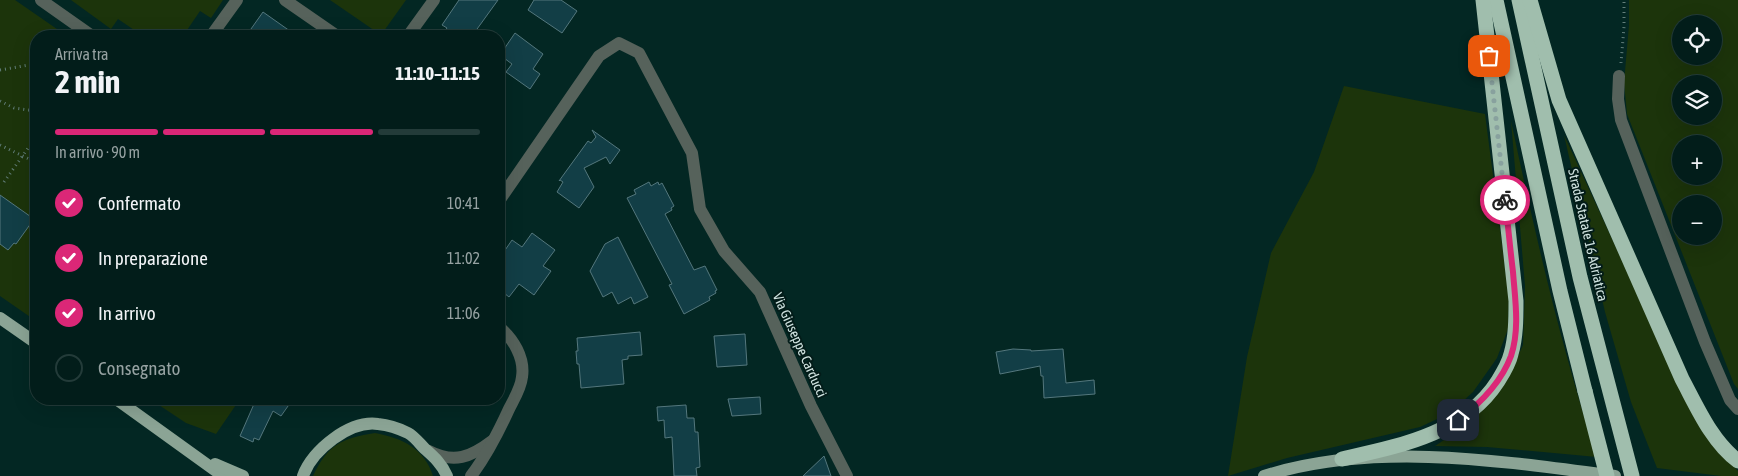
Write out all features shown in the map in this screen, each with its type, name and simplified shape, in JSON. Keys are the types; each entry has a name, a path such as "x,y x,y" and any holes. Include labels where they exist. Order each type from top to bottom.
{"highway":[{"path":"1342,459 1404,445 1436,433 1458,420 1476,407 1492,389 1504,371 1511,354 1516,328 1516,301 1483,0"},
{"path":"1496,0 1558,281 1607,476"},
{"name":"Strada Statale 16 Adriatica","path":"1519,0 1580,277 1632,476"},
{"path":"1530,0 1559,100 1682,379 1698,410 1718,440 1738,461"}],"main road":[{"path":"0,318 30,339"},
{"path":"124,405 223,476"},
{"path":"292,476 304,472 318,452 335,437 353,428 377,424 410,434 439,462 447,476"},
{"path":"195,456 243,476"},
{"path":"1264,476 1342,459 1458,458 1504,461 1615,476"}],"street":[{"path":"41,0 84,30"},
{"path":"215,30 237,0"},
{"path":"285,0 328,30"},
{"path":"412,30 434,0"},
{"name":"Via Giuseppe Carducci","path":"505,192 599,56 619,43 639,53 692,153 700,209 724,251 760,292 811,406 847,476"},
{"path":"1620,76 1618,99 1621,120 1705,342 1730,400 1738,410"},
{"path":"471,476 488,454 523,376 521,360 513,342 505,332"},
{"path":"426,450 440,457 453,459 473,453 494,439"}],"path":[{"path":"1620,76 1624,0"},
{"path":"0,70 30,65"},
{"path":"0,101 14,108 30,110"},
{"path":"0,145 30,160"},
{"path":"4,182 30,145"}],"green space":[{"path":"0,0 15,0 58,30 30,30 30,317 0,296"},
{"path":"71,0 223,0 211,18 200,11 187,30 134,30 118,19 111,29"},
{"path":"330,0 406,0 385,30 374,30"},
{"path":"1629,0 1738,0 1738,389 1734,384 1679,245 1722,245 1722,195 1672,195 1672,228 1627,114 1624,83 1629,25"},
{"path":"1344,86 1485,114 1509,298 1508,329 1497,358 1473,392 1450,413 1420,427 1287,458 1228,476 1247,357 1271,253 1314,172"},
{"path":"1511,121 1550,290 1572,374 1597,457 1487,447 1435,446 1462,428 1485,408 1507,380 1523,345 1525,286"},
{"path":"1564,135 1632,282 1715,445 1738,471 1738,476 1721,476 1657,468 1631,402 1605,312"},
{"path":"159,405 236,405 216,434 186,423"},
{"path":"375,433 403,441 418,451 429,466 433,476 313,476 324,457 337,445 353,437"}],"building":[{"path":"459,0 498,0 476,30 446,30 447,28 442,25"},
{"path":"534,0 561,0 577,11 562,33 528,10"},
{"path":"263,12 288,30 250,30"},
{"path":"515,33 543,54 533,69 540,74 530,89 506,72 512,64 505,59 505,48"},
{"path":"592,130 620,150 610,164 606,157 584,168 594,187 579,208 557,192 563,182 559,181 588,141 591,143 596,137"},
{"path":"649,182 651,186 658,182 659,185 662,183 674,206 671,208 672,210 665,214 694,270 705,266 717,290 715,291 716,293 709,297 710,300 684,314 669,285 672,284 627,198 636,194 634,190"},
{"path":"0,195 30,216 30,225 16,244 14,243 8,250 0,244"},
{"path":"532,233 555,250 543,266 551,271 534,295 519,284 509,297 505,294 505,250 512,240 522,247"},
{"path":"618,237 648,297 634,304 631,297 618,304 612,292 603,297 590,271 605,244"},
{"path":"640,332 642,355 628,356 628,359 622,360 624,384 581,388 579,364 577,364 577,338"},
{"path":"745,334 747,365 717,367 714,336"},
{"path":"1013,349 1031,351 1063,349 1066,383 1094,380 1095,394 1044,398 1043,376 1041,376 1040,366 1000,374 996,352"},
{"path":"760,397 761,414 732,416 728,399"},
{"path":"254,405 289,405 281,416 273,411 259,440 254,438 253,442 240,436"},
{"path":"686,405 687,418 694,418 695,432 698,432 700,467 696,468 697,476 674,476 672,437 665,438 664,420 658,421 657,407"},
{"path":"824,456 831,476 803,476"}],"way so far":[{"path":"1489,56 1505,200"}],"route":[{"path":"1458,420 1476,407 1492,389 1504,371 1511,354 1516,328 1516,301 1505,200"}]}
